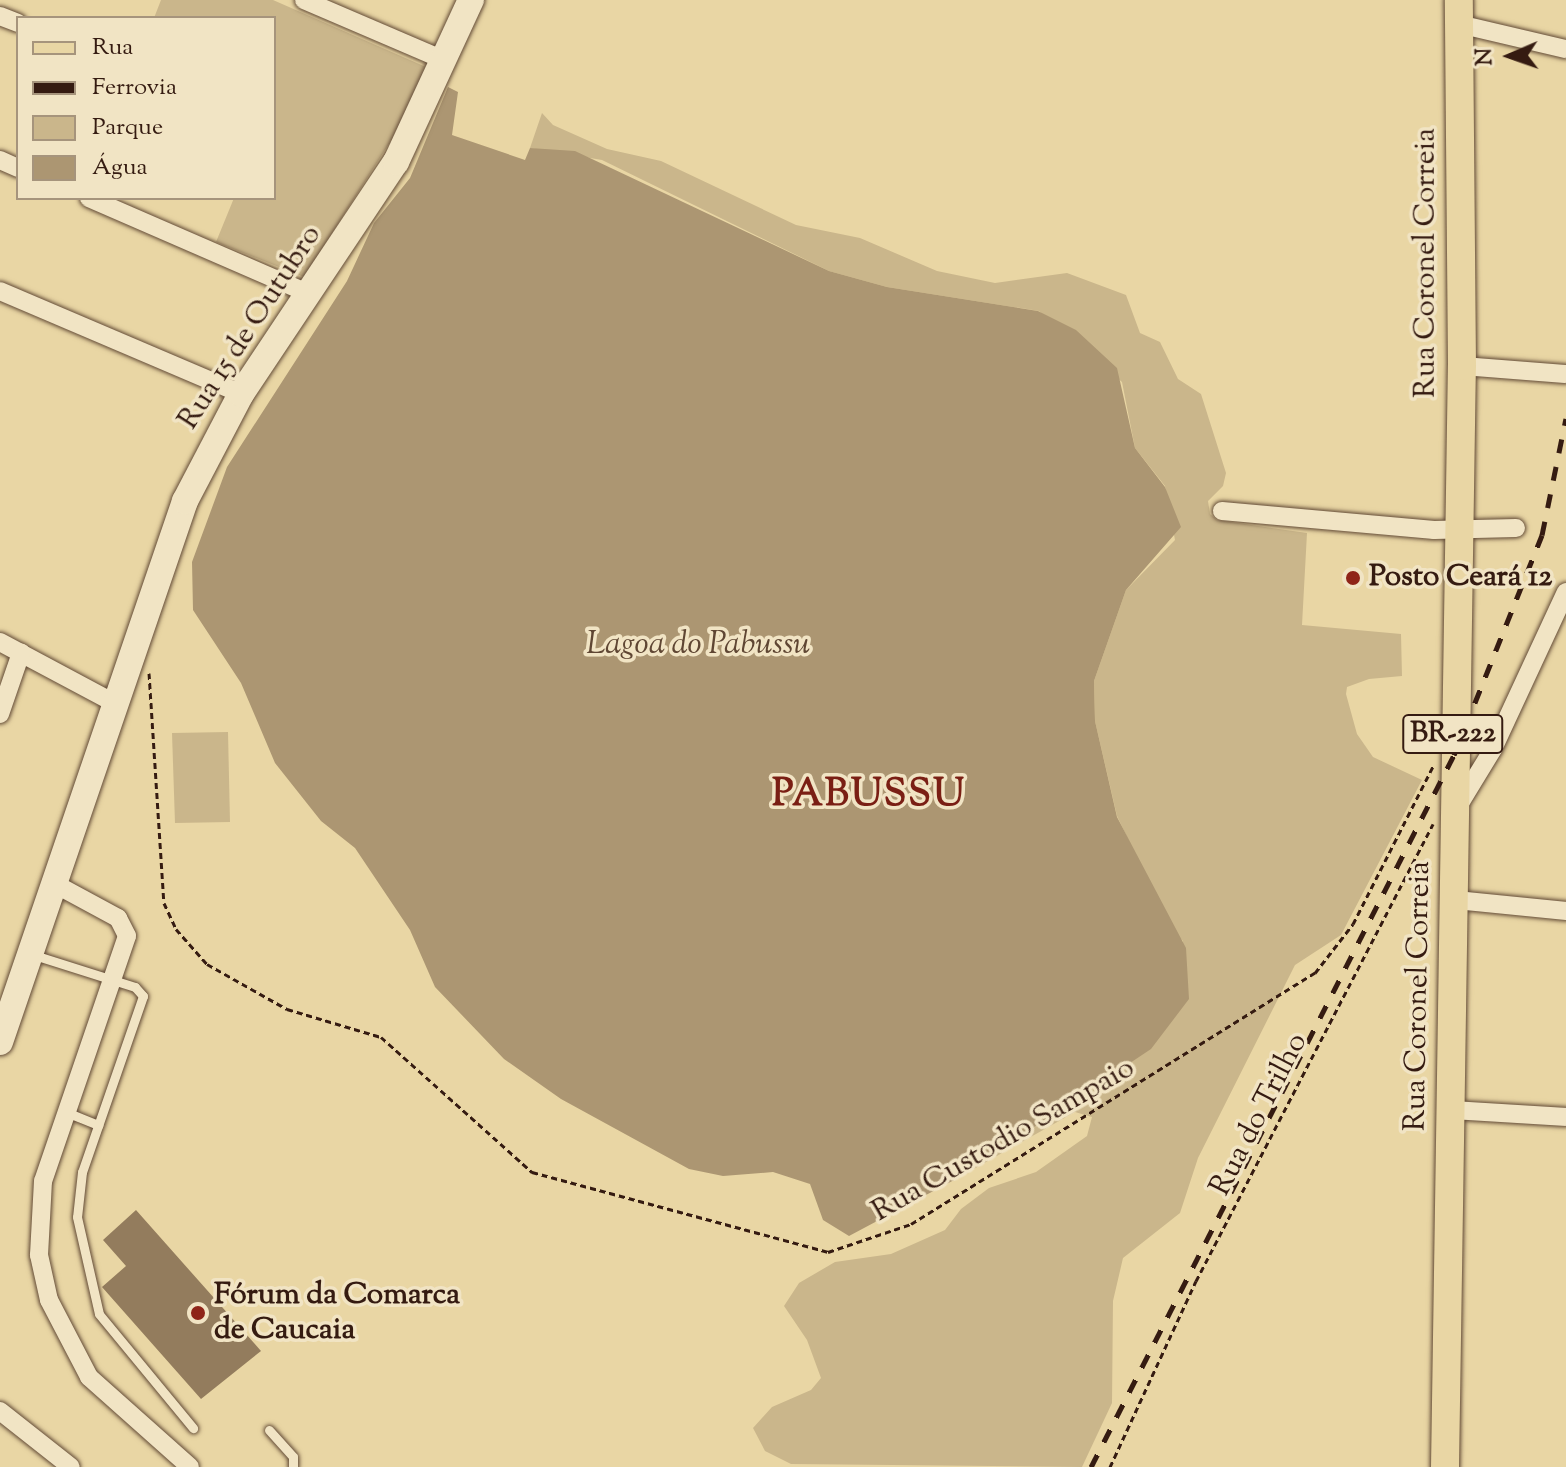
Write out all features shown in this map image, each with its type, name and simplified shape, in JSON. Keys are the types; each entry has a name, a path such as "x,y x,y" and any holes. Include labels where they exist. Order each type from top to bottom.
{"main road":[{"name":"Rua 15 de Outubro","path":"0,1042 185,501 241,394 396,162 471,0"},
{"name":"Rua Coronel Correia","path":"1445,1467 1456,900 1445,816 1459,526 1462,366 1459,12"}],"street":[{"path":"304,0 444,60"},
{"path":"1459,12 1566,49"},
{"path":"94,200 307,293"},
{"path":"0,291 241,394"},
{"path":"1462,366 1566,374"},
{"path":"1222,511 1434,530 1459,526 1516,528"},
{"path":"1445,816 1493,749 1566,592"},
{"path":"0,642 116,704"},
{"path":"0,714 21,653"},
{"path":"55,884 124,926 125,947 66,1112 40,1205 39,1255 49,1300 89,1377 190,1467"},
{"path":"1456,900 1566,911"},
{"path":"1453,1110 1566,1117"},
{"path":"0,1411 71,1467"}],"lane":[{"path":"31,954 112,980 143,996 98,1125 76,1206 89,1292 150,1383 193,1428"},
{"path":"66,1112 98,1125"},
{"path":"269,1430 293,1457 293,1467"}],"path":[{"name":"Rua Custodio Sampaio","path":"148,668 164,903 176,929 207,964 287,1009 381,1037 532,1172 828,1252 911,1224 1315,973 1353,924 1436,759"},
{"name":"Rua do Trilho","path":"1110,1467 1196,1281 1445,816"}],"green space":[{"path":"161,0 273,0 426,67 399,128 304,277 216,242 233,200 276,200 276,16 155,16"},
{"path":"542,113 553,125 607,149 661,161 796,225 860,238 937,271 995,283 1067,273 1126,295 1140,333 1160,342 1178,379 1201,394 1226,473 1223,486 1208,501 1210,514 1217,520 1307,533 1302,625 1401,634 1402,676 1369,679 1347,687 1346,694 1357,734 1373,757 1422,780 1341,935 1295,965 1198,1158 1180,1213 1123,1258 1113,1301 1112,1403 1082,1467 791,1464 765,1451 753,1428 772,1407 811,1390 821,1378 807,1340 784,1306 799,1283 835,1262 891,1254 945,1230 961,1209 989,1188 1036,1172 1087,1136 1092,1117 1075,1112 956,1179 1078,1092 1183,941 1172,931 1117,816 1095,721 1094,681 1126,590 1175,540 1165,486 1135,448 1122,382 1039,311 887,287 829,271 602,160 530,148"},
{"path":"228,732 230,822 175,823 172,733"}],"water":[{"name":"Lagoa do Pabussu","path":"448,87 458,92 452,135 525,160 530,148 575,151 829,271 887,287 1038,311 1076,330 1117,368 1135,448 1165,487 1181,527 1126,590 1094,681 1095,721 1117,817 1186,948 1189,999 1151,1049 956,1179 849,1236 823,1220 810,1184 773,1172 723,1176 689,1169 561,1099 504,1059 435,987 410,930 355,848 321,821 275,763 241,683 193,610 192,562 227,467 347,281 374,223 410,178"}],"building":[{"name":"Fórum da Comarca de Caucaia","path":"136,1210 261,1351 201,1399 102,1287 126,1266 103,1240"}],"railway":[{"path":"1091,1467 1454,755 1542,535 1566,418"}],"place":[{"name":"Posto Ceará 12","path":"1353,578"},
{"name":"Fórum da Comarca de Caucaia","path":"198,1313"}],"district":[{"name":"PABUSSU","path":"869,797"}]}
